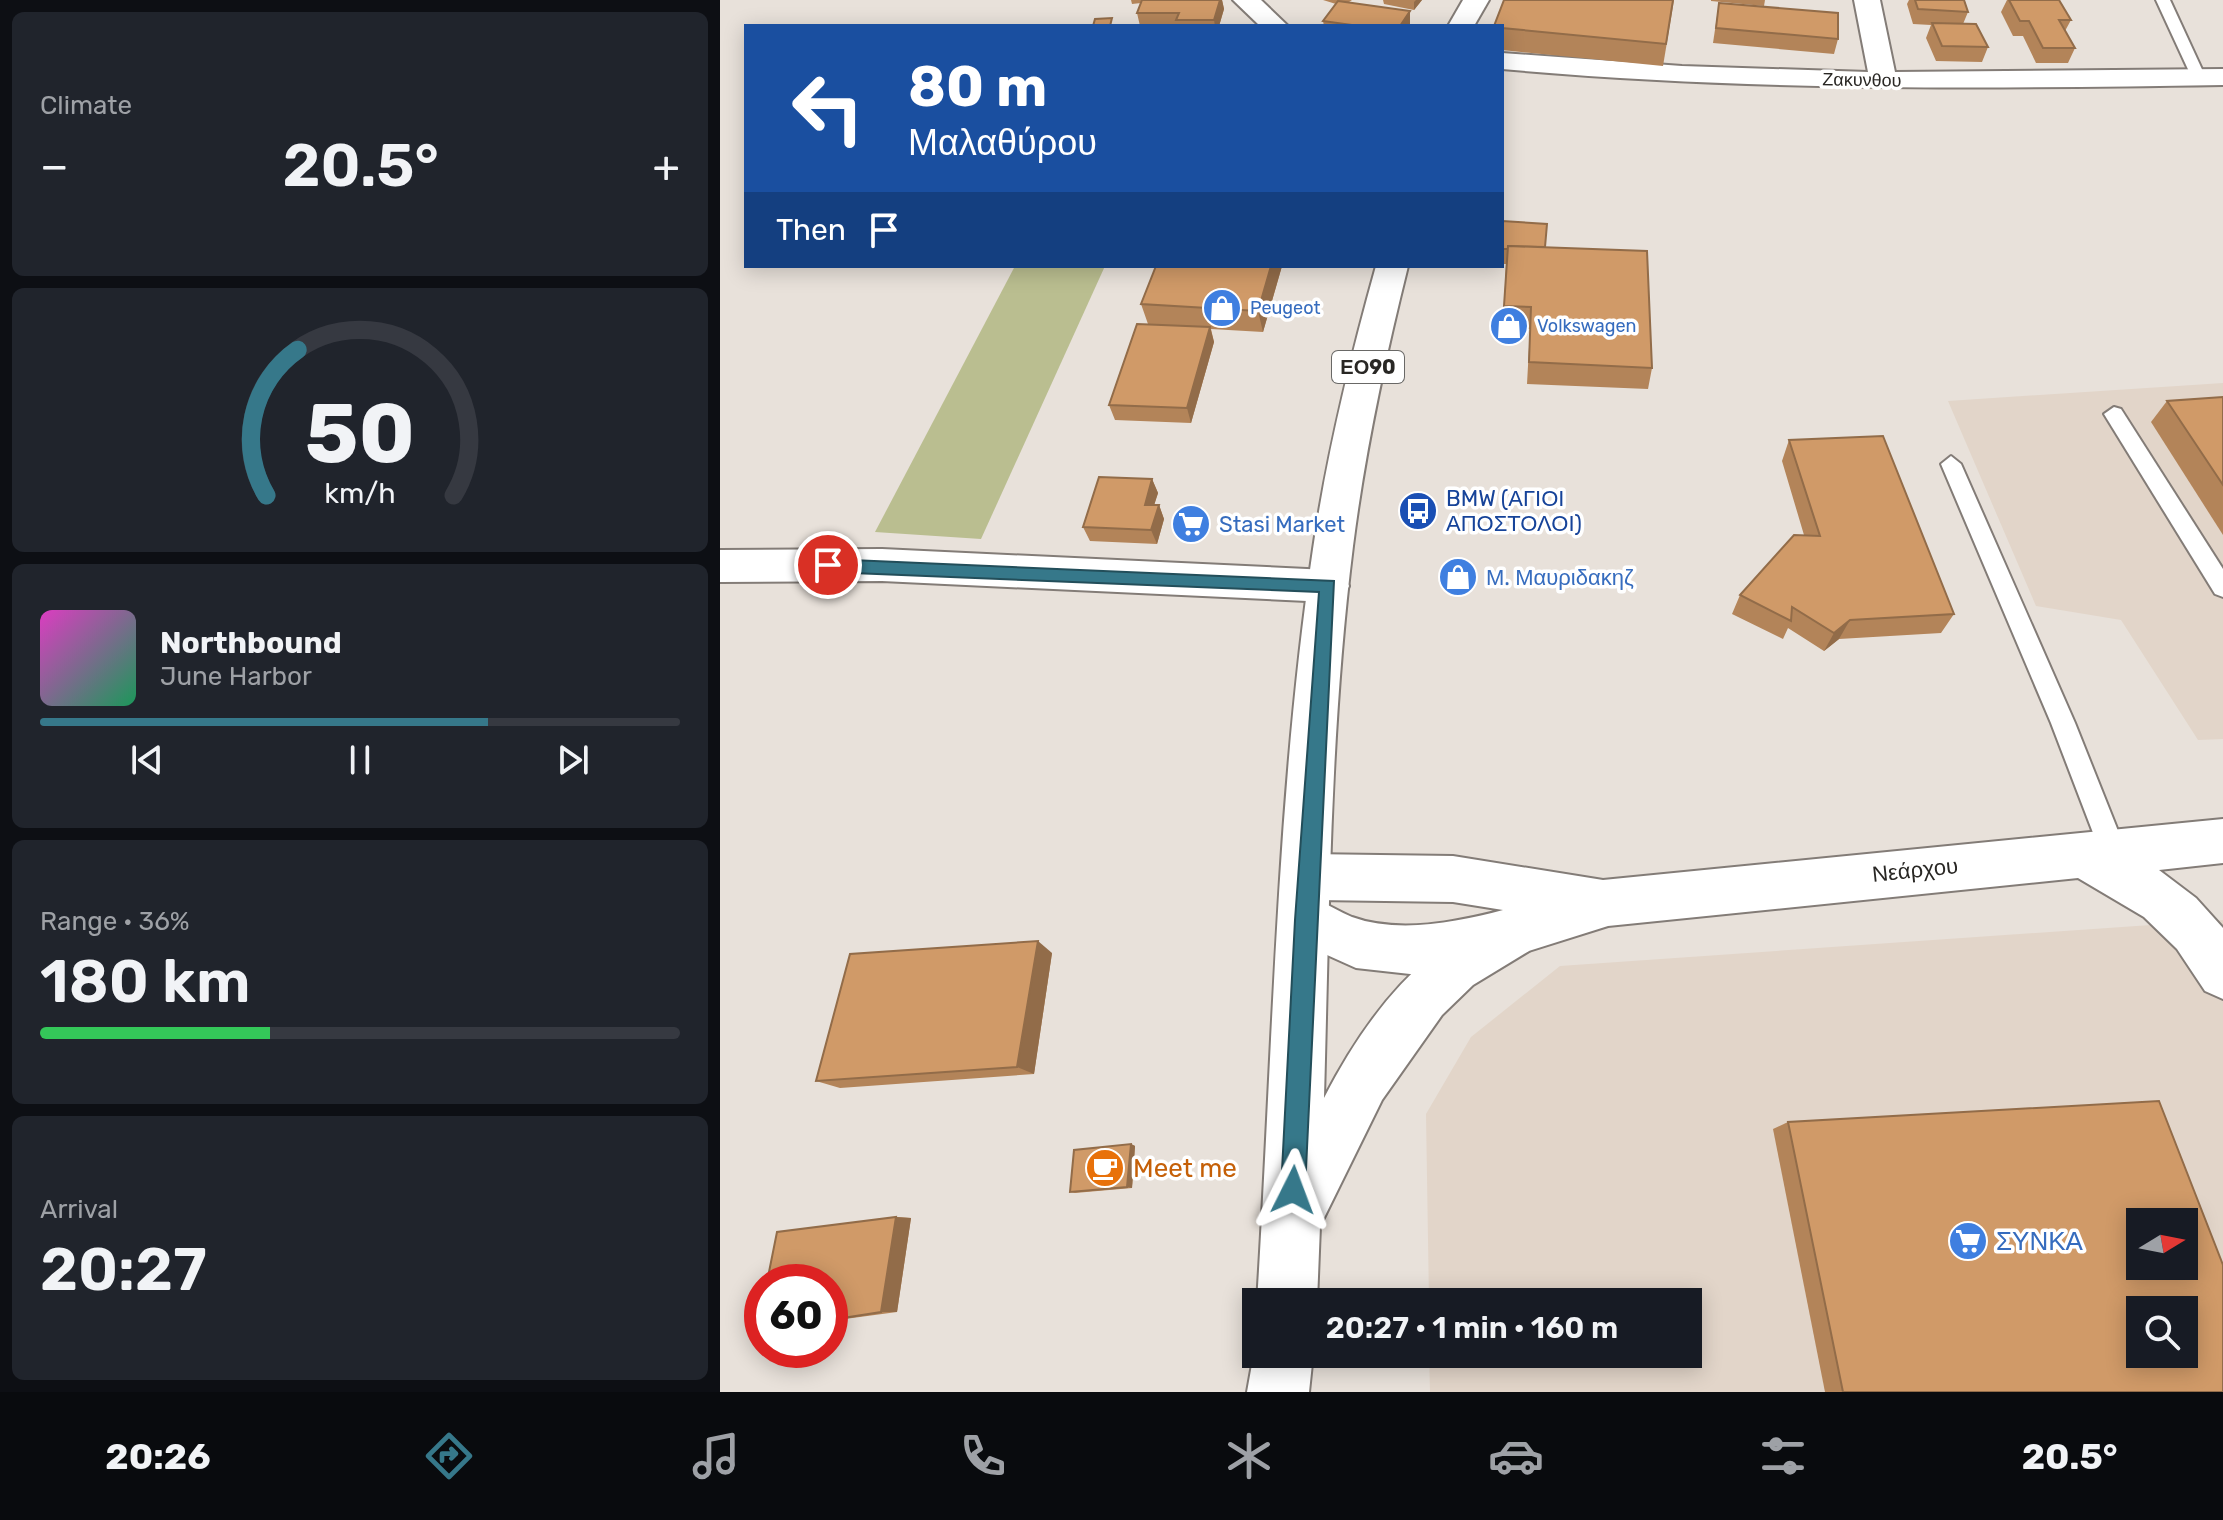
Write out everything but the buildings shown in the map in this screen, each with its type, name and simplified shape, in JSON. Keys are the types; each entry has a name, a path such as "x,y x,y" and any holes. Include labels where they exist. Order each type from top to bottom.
{"street":[{"path":"1246,0 1273,24"},
{"path":"1462,24 1476,0"},
{"path":"1867,0 1883,81"},
{"name":"Ζακυνθου","path":"1504,61 1629,74 1883,81 2211,78"},
{"name":"ΕΟ90","path":"1288,1288 1307,898 1328,586 1348,455 1392,268"},
{"path":"720,566 882,565 1328,586"},
{"name":"Νεάρχου","path":"1507,910 2223,841"},
{"path":"2094,852 2159,897 2202,939 2223,973"},
{"path":"1307,898 1426,878 1507,910"},
{"path":"1307,898 1354,943 1397,950 1453,945 1507,910"},
{"path":"1291,1221 1348,1105 1404,1023 1507,910"},
{"path":"1278,1392 1281,1368"}],"lane":[{"path":"2163,0 2211,78"},
{"path":"2114,414 2223,588"},
{"path":"1951,464 2063,723 2094,852"}],"shaded area":[{"path":"2223,383 2223,739 2198,740 2121,620 2036,606 1948,401"},
{"path":"2223,920 2223,1392 1430,1392 1429,1368 1702,1368 1702,1288 1429,1288 1426,1114 1471,1037 1560,966"}],"green space":[{"path":"1014,268 1104,268 981,539 875,532"}],"place":[{"name":"Peugeot","path":"1222,308"},
{"name":"Volkswagen","path":"1509,326"},
{"name":"BMW (ΑΓΙΟΙ ΑΠΟΣΤΟΛΟΙ)","path":"1418,511"},
{"name":"Stasi Market","path":"1191,524"},
{"name":"Μ. Μαυριδακηζ","path":"1458,577"},
{"name":"Meet me","path":"1105,1168"},
{"name":"ΣΥΝΚΑ","path":"1968,1241"}],"route":[{"path":"828,565 1328,586 1305,920 1293,1190"}]}
